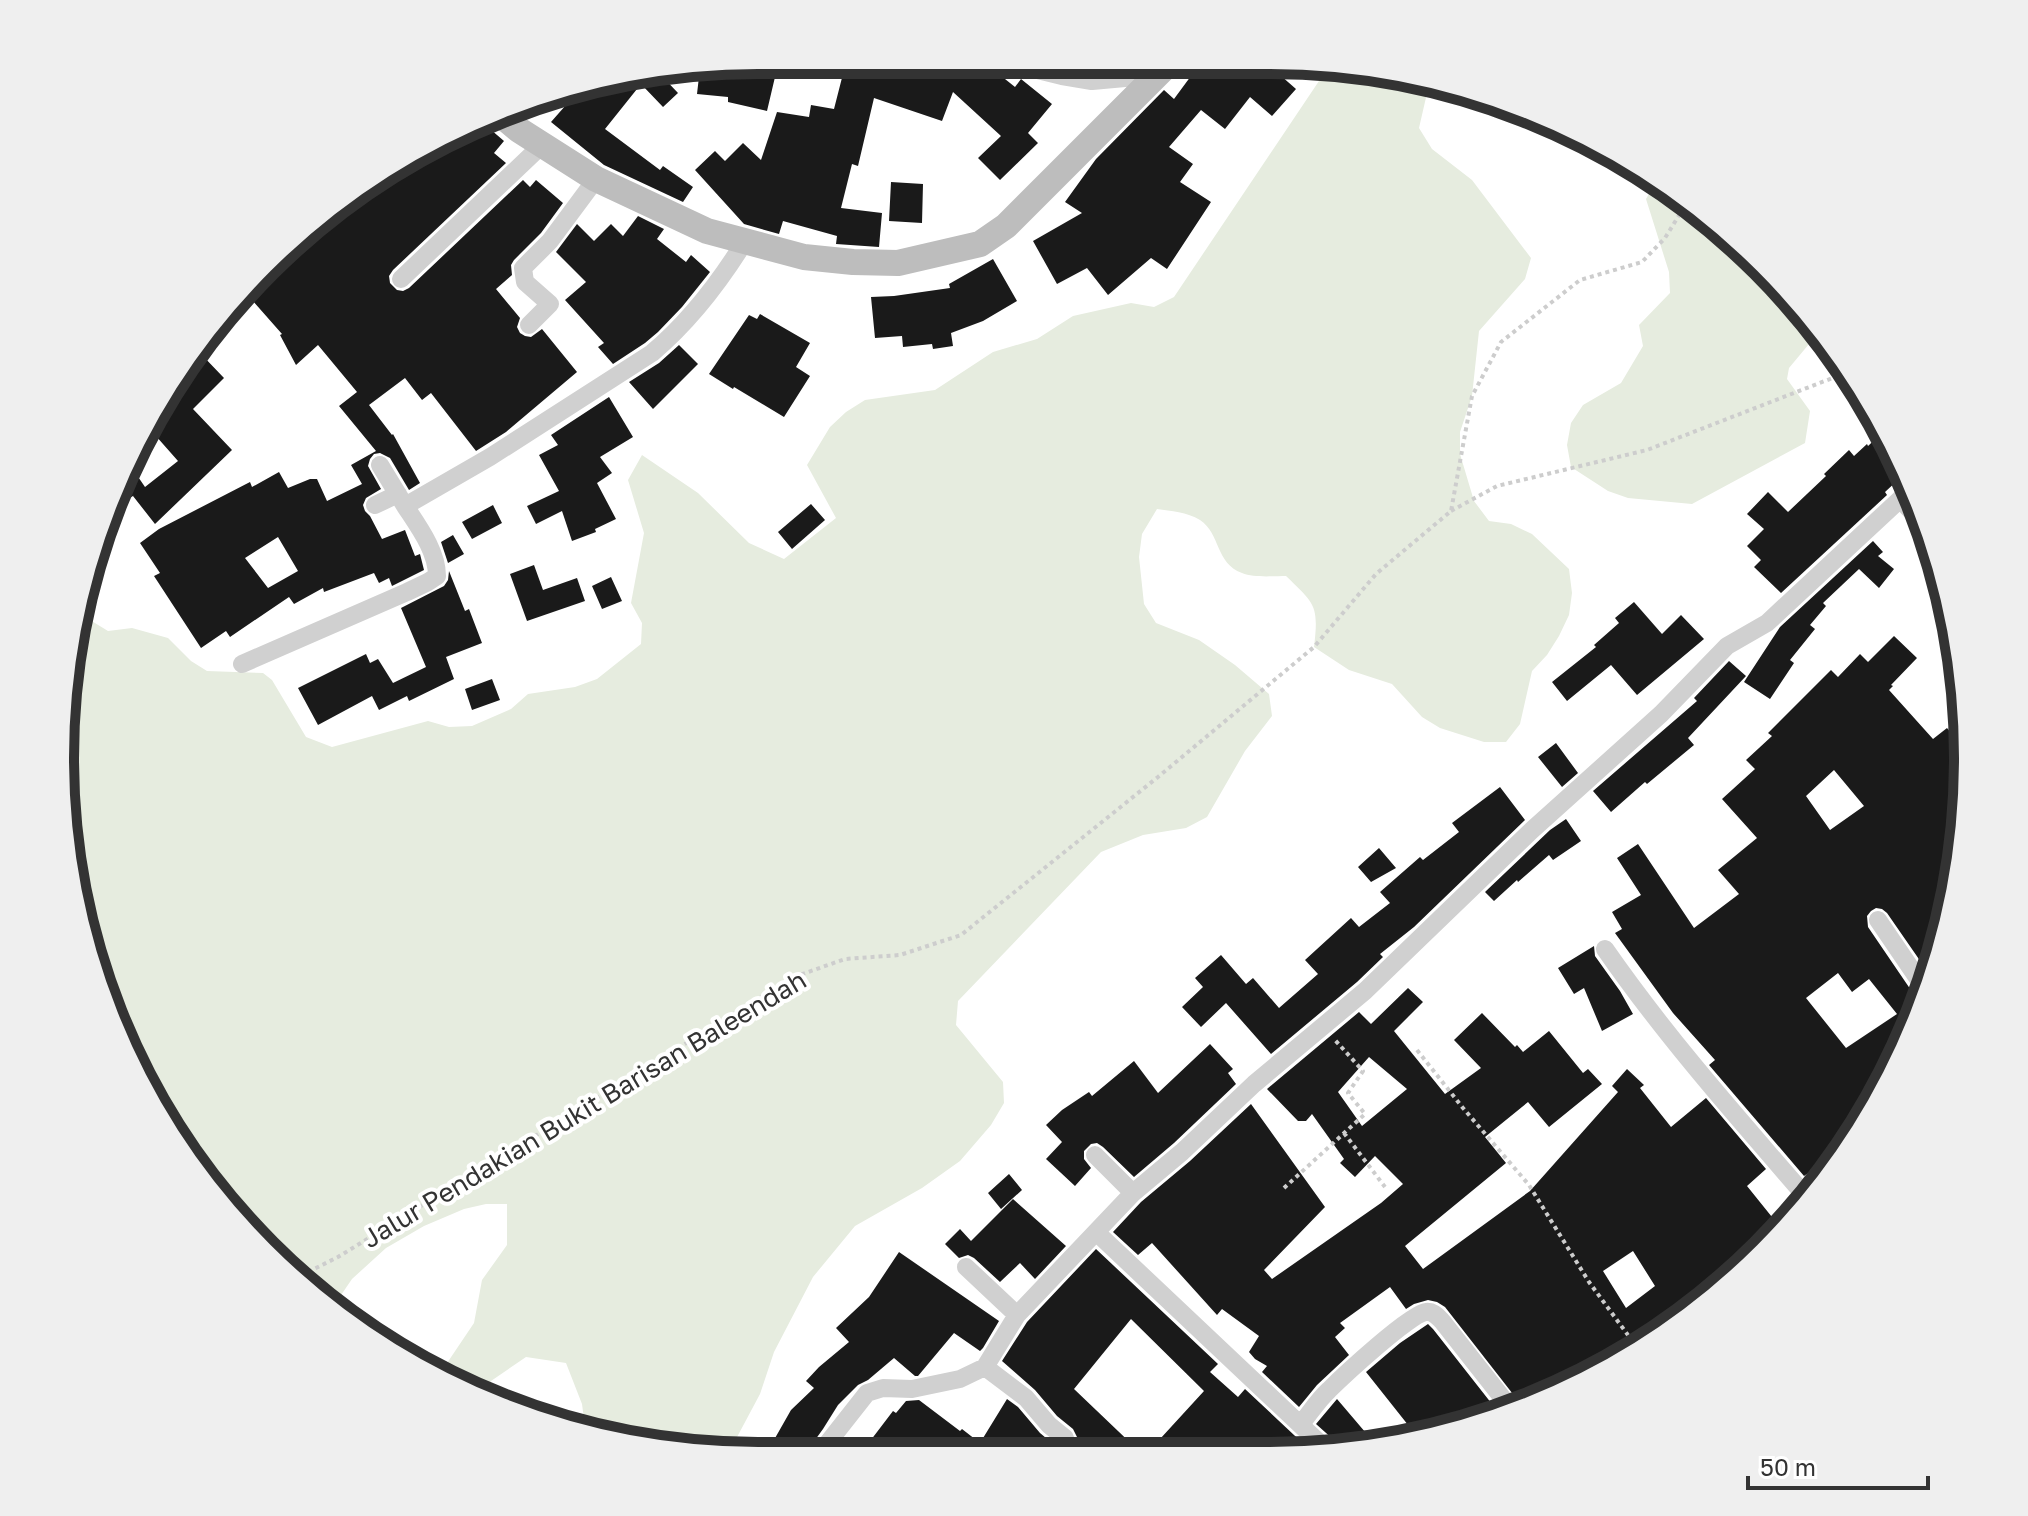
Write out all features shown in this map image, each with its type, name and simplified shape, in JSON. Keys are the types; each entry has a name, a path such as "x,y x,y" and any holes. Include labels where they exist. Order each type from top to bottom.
{"main road":[{"path":"514,119 542,145 596,179 707,231 804,257 898,263 980,244 1006,226 1158,74"}],"street":[{"path":"1054,74 1092,81 1131,74"},
{"path":"1092,81 1098,74"},
{"path":"401,279 542,145"},
{"path":"529,325 550,304 525,282 523,268 550,241 596,179"},
{"path":"375,505 402,500 490,457 652,353 704,300 726,273 745,241"},
{"path":"242,664 437,576 436,563 419,529 380,465"},
{"path":"828,1442 867,1393 883,1388 912,1389 960,1379 985,1367 1017,1315 1133,1193 1254,1084 1365,991 1532,830 1661,714 1727,646 1767,623 1902,497"},
{"path":"1878,920 1918,978"},
{"path":"1605,949 1638,996 1800,1190"},
{"path":"1095,1155 1133,1193"},
{"path":"1096,1232 1318,1441"},
{"path":"966,1267 1017,1315"},
{"path":"1301,1424 1326,1392 1396,1330 1428,1311 1434,1313 1460,1341 1505,1400"},
{"path":"985,1367 1026,1398 1066,1442"}],"path":[{"path":"1451,511 1472,396 1501,342 1580,280 1642,262 1665,238 1681,212"},
{"name":"Jalur Pendakian Bukit Barisan Baleendah","path":"307,1272 338,1257 794,977 845,959 900,955 961,935 1314,647 1376,574 1451,511 1497,486 1647,450 1838,376"},
{"path":"1284,1188 1365,1114 1348,1093 1363,1071 1322,1026"},
{"path":"1417,1050 1529,1185 1589,1282 1631,1339"},
{"path":"1344,1133 1385,1187"}],"shaded area":[{"path":"1318,75 1427,92 1419,128 1432,149 1472,180 1531,258 1525,279 1479,331 1472,396 1460,432 1460,454 1474,501 1489,521 1511,524 1532,534 1569,569 1572,593 1569,615 1547,655 1532,671 1520,724 1506,742 1484,742 1440,728 1422,717 1392,684 1349,670 1314,647 1316,622 1313,606 1286,576 1242,573 1222,556 1212,533 1200,520 1157,509 1142,534 1139,557 1144,604 1156,623 1199,640 1269,694 1272,716 1245,751 1207,817 1186,828 1143,835 1101,852 958,1001 956,1025 1003,1082 1004,1103 991,1125 960,1161 922,1188 855,1226 813,1277 774,1352 760,1394 735,1441 669,1436 584,1420 582,1404 566,1363 526,1357 488,1386 445,1366 474,1323 482,1280 507,1245 507,1204 486,1204 464,1209 424,1226 386,1248 352,1279 339,1298 274,1242 215,1174 189,1138 145,1061 110,978 87,891 75,803 75,713 88,619 108,631 132,628 168,638 191,661 207,671 263,673 272,680 306,737 332,747 428,721 449,727 472,726 511,709 528,694 575,687 597,679 641,644 642,623 631,603 644,533 628,480 642,455 698,493 749,543 784,559 836,518 807,465 830,427 846,412 865,400 935,390 993,352 1037,339 1073,316 1131,303 1154,307 1174,297 1319,81"},
{"path":"1651,190 1721,244 1754,274 1815,345 1809,344 1789,368 1787,379 1810,411 1805,443 1692,504 1628,498 1608,491 1571,467 1567,445 1571,423 1583,405 1621,383 1643,346 1639,325 1670,293 1669,272 1646,199"}],"building":[{"path":"776,74 767,111 728,102 728,97 697,94 699,77"},
{"path":"843,74 886,77 887,74 967,74 980,79 984,74 999,74 1015,87 1021,79 1052,104 1028,133 1038,143 1000,180 978,158 1001,136 953,92 942,121 874,98 858,166 852,164 841,208 882,213 879,247 836,244 837,236 783,221 779,234 744,224 695,170 715,151 725,161 743,143 761,160 777,112 809,117 811,105 834,109"},
{"path":"1192,74 1279,74 1296,89 1272,116 1250,97 1225,129 1201,110 1169,147 1193,164 1180,182 1211,202 1167,269 1151,258 1108,295 1087,268 1057,284 1033,241 1082,213 1065,202 1096,159 1164,90 1174,99"},
{"path":"666,80 678,93 663,107 641,84"},
{"path":"641,85 605,129 660,170 663,166 693,187 683,202 604,165 551,122 570,100"},
{"path":"490,129 504,141 494,153 506,163 393,270 389,276 390,283 397,290 409,288 523,180 530,187 536,180 563,203 541,233 514,260 512,275 496,289 520,318 517,327 520,333 531,337 542,329 577,372 506,432 476,451 431,393 422,400 405,378 369,405 393,434 420,483 409,490 390,458 380,453 374,454 368,466 381,489 366,498 363,505 365,511 382,539 405,530 415,556 420,554 424,570 392,586 389,578 379,583 374,573 324,592 323,588 294,604 289,597 230,637 226,631 201,648 154,576 160,573 140,543 159,529 250,482 252,487 279,472 288,488 317,479 327,501 362,484 351,465 376,451 339,406 357,392 318,345 296,365 282,334 251,299 274,274 342,215 378,189 455,145","holes":["278,537 298,571 268,588 245,558"]},
{"path":"891,182 923,184 922,223 889,221"},
{"path":"638,216 664,229 657,239 686,262 691,255 710,272 658,332 613,364 598,347 604,343 565,300 586,282 556,252 577,224 594,241 611,224 623,236"},
{"path":"993,259 1017,301 983,321 951,333 953,346 933,349 932,344 903,347 902,336 875,338 871,297 950,288 949,284"},
{"path":"760,314 810,343 796,367 810,376 784,417 709,374 749,315 757,319"},
{"path":"679,345 698,364 653,409 629,382 659,363"},
{"path":"204,357 224,378 193,409 232,450 155,524 133,496 141,491 124,502 136,474 145,487 178,461 156,436"},
{"path":"609,397 633,437 600,457 612,473 597,483 616,519 595,529 596,532 572,541 562,511 536,524 527,506 559,491 539,455 558,445 551,435"},
{"path":"1875,440 1896,482 1885,492 1887,495 1781,593 1754,567 1761,560 1747,546 1764,529 1747,514 1768,492 1788,512 1849,450 1854,456"},
{"path":"811,504 825,520 792,549 778,532"},
{"path":"493,505 502,523 472,539 462,522"},
{"path":"453,535 464,554 448,563 441,542"},
{"path":"1873,541 1883,552 1878,556 1894,569 1879,588 1859,569 1823,603 1826,606 1810,625 1815,629 1790,660 1794,663 1770,699 1744,682 1780,627"},
{"path":"534,565 543,590 577,578 585,601 527,621 510,574"},
{"path":"449,571 482,643 446,657 454,679 409,701 407,696 379,710 372,696 318,725 298,688 366,654 370,663 378,659 393,683 426,667 401,608 444,586"},
{"path":"611,577 622,601 602,609 592,586"},
{"path":"1634,602 1662,634 1681,615 1704,639 1637,695 1611,665 1567,701 1552,682 1596,647 1594,645 1619,623 1615,618"},
{"path":"1894,636 1917,658 1889,690 1933,739 1947,728 1954,736 1953,803 1941,891 1922,964 1887,913 1876,908 1867,916 1868,927 1913,992 1883,1061 1862,1100 1820,1165 1804,1176 1709,1065 1715,1060 1673,1013 1615,933 1622,929 1612,912 1641,895 1617,858 1638,844 1694,928 1739,894 1718,870 1757,838 1722,799 1755,769 1746,760 1772,736 1768,733 1831,670 1838,677 1860,654 1868,662","holes":["1834,770 1864,806 1830,830 1806,796","1838,973 1852,992 1869,979 1897,1014 1846,1048 1806,998"]},
{"path":"1729,661 1746,676 1688,738 1694,745 1611,812 1593,791 1697,701 1694,698"},
{"path":"492,679 500,700 472,710 465,689"},
{"path":"1556,743 1578,773 1562,787 1538,757"},
{"path":"1500,787 1525,820 1414,927 1380,954 1383,957 1357,982 1271,1054 1226,1003 1201,1027 1182,1007 1203,987 1195,978 1221,955 1246,984 1253,978 1279,1008 1318,974 1305,960 1351,918 1359,927 1390,903 1380,892 1420,857 1423,860 1459,832 1452,823"},
{"path":"1566,819 1581,841 1553,860 1549,855 1494,901 1485,892 1550,830"},
{"path":"1379,848 1396,868 1371,882 1358,867"},
{"path":"1594,946 1595,956 1633,1014 1602,1031 1584,988 1574,994 1558,968"},
{"path":"1408,988 1423,1002 1394,1031 1445,1094 1481,1068 1454,1040 1482,1013 1523,1052 1549,1031 1583,1073 1588,1069 1602,1084 1549,1127 1528,1102 1485,1137 1506,1163 1405,1246 1423,1269 1530,1191 1618,1092 1612,1086 1627,1069 1644,1085 1640,1088 1671,1127 1706,1098 1766,1169 1747,1186 1774,1220 1721,1272 1649,1327 1573,1371 1515,1397 1445,1307 1428,1300 1406,1309 1390,1287 1340,1323 1345,1328 1335,1337 1349,1355 1299,1407 1262,1372 1267,1366 1249,1352 1259,1336 1222,1309 1217,1315 1152,1243 1138,1255 1113,1232 1141,1202 1251,1104 1325,1207 1264,1270 1272,1279 1381,1203 1403,1184 1375,1156 1355,1177 1340,1163 1344,1159 1312,1114 1306,1121 1298,1121 1267,1089 1359,1012 1371,1024","holes":["1369,1057 1407,1089 1362,1126 1338,1092","1633,1251 1655,1286 1626,1308 1603,1271"]},
{"path":"1210,1044 1233,1069 1228,1073 1236,1084 1134,1177 1097,1143 1084,1151 1084,1159 1091,1168 1075,1186 1046,1159 1062,1142 1046,1125 1062,1110 1089,1092 1092,1096 1134,1061 1158,1093"},
{"path":"1009,1174 1022,1190 1001,1209 988,1193"},
{"path":"1013,1199 1066,1246 1035,1279 1020,1263 1000,1282 974,1258 968,1255 959,1258 945,1244 960,1229 971,1241"},
{"path":"1096,1249 1218,1364 1210,1372 1238,1397 1245,1389 1301,1441 1157,1442 1204,1391 1131,1319 1074,1389 1130,1442 1082,1442 1035,1390 1002,1361 1027,1322"},
{"path":"899,1252 999,1321 980,1351 954,1333 918,1376 894,1358 858,1385 838,1405 814,1442 773,1442 791,1410 814,1388 806,1381 849,1342 836,1328 869,1297"},
{"path":"1428,1324 1493,1405 1410,1427 1366,1372"},
{"path":"1007,1399 1051,1442 981,1442"},
{"path":"1337,1399 1367,1435 1333,1439 1316,1424"},
{"path":"919,1400 960,1431 962,1429 979,1442 869,1442 893,1411 896,1413 906,1401"}]}
